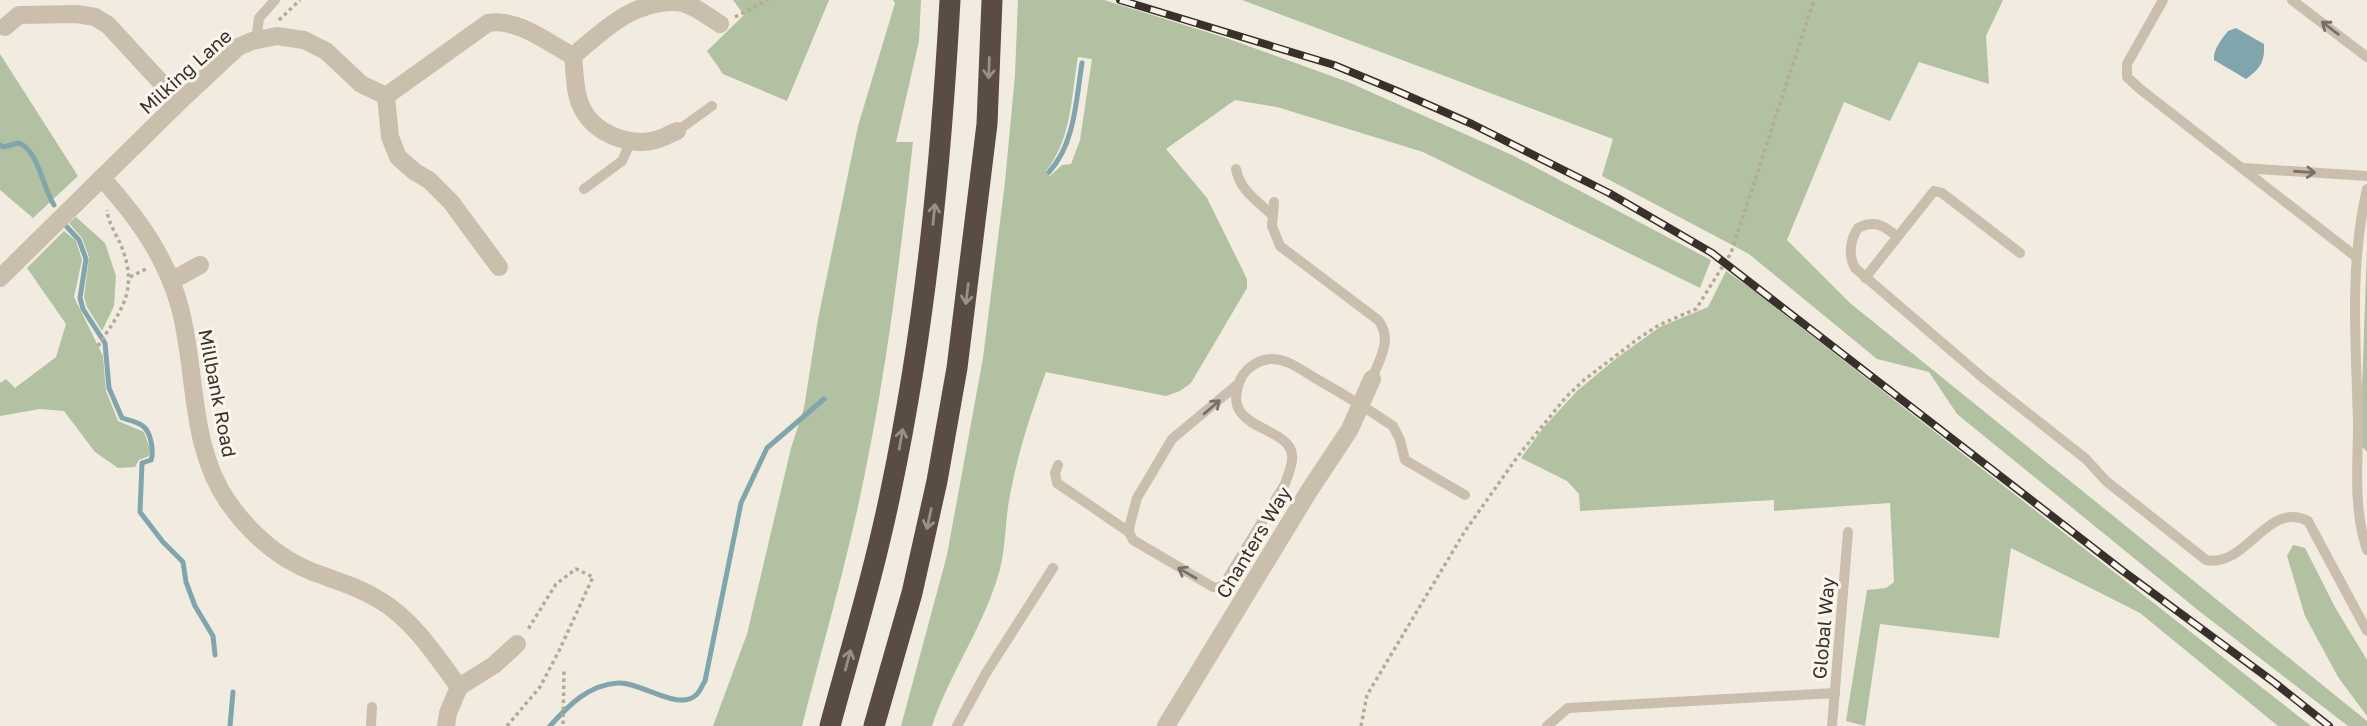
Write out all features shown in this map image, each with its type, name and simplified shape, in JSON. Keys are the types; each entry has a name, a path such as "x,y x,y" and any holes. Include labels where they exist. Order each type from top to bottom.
{"highway":[{"path":"830,726 891,491 913,369 931,246 944,118 950,0"},
{"path":"874,726 912,593 937,481 957,368 987,124 992,0"}],"street":[{"path":"573,57 620,15 658,1 690,6 720,24"},
{"path":"5,27 19,15 77,14 95,17 107,24 179,102"},
{"path":"499,267 451,202 429,180 398,158 390,137 386,96 488,23 499,21 511,24 573,57"},
{"name":"Milking Lane","path":"0,278 238,47 256,40 290,36 317,46 361,85 386,96"},
{"path":"573,57 577,93 590,120 615,136 631,141 656,140 677,131"},
{"name":"Millbank Road","path":"102,177 145,229 171,281 186,335 206,458 215,481 228,502 257,536 275,551 314,572 362,590 401,616 419,634 459,687"},
{"path":"171,281 200,265"},
{"name":"Chanters Way","path":"1166,726 1309,491 1350,429 1372,379"},
{"path":"446,726 448,713 459,687 494,664 517,644"}],"lane":[{"path":"256,40 259,18 275,0"},
{"path":"2164,0 2127,64 2127,77 2355,256"},
{"path":"2292,0 2367,57"},
{"path":"677,131 712,106"},
{"path":"584,189 622,161 631,141"},
{"path":"2243,168 2367,176"},
{"path":"1236,169 1238,182 1245,191 1273,208 1275,236 1280,246 1378,320 1384,328 1387,339 1372,379"},
{"path":"2367,189 2355,256 2358,428 2356,485 2359,516 2367,550"},
{"path":"1864,278 1934,191 1942,193 2020,253"},
{"path":"1896,236 1878,223 1858,228 1852,240 1852,261 1855,268 1982,377 2086,459 2106,481 2206,560 2220,561 2228,558 2280,518 2295,516 2308,521 2367,631"},
{"path":"1058,465 1055,473 1057,483 1129,532 1133,540 1143,547 1206,584 1219,588 1285,484 1292,458 1290,448 1284,442 1245,419 1236,396 1244,373 1264,360 1276,359 1297,367 1393,426 1405,460 1465,495"},
{"path":"1129,532 1138,498 1172,439 1238,384"},
{"name":"Global Way","path":"1832,726 1848,532"},
{"path":"957,726 986,673 1053,568"},
{"path":"1546,726 1568,708 1835,693"},
{"path":"371,726 372,707"}],"path":[{"path":"277,36 278,20 300,0"},
{"path":"720,24 768,0"},
{"path":"1360,726 1367,695 1465,531 1518,456 1566,397 1584,380 1639,338 1696,309 1731,253 1814,0"},
{"path":"98,346 124,302 129,287 130,270 107,213 108,204 117,194"},
{"path":"507,726 540,687 593,577 576,569 556,584 517,644"},
{"path":"563,724 564,671"}],"green space":[{"path":"733,0 829,0 787,101 723,74 707,51 744,15"},
{"path":"893,0 921,0 919,41 896,142 913,142 881,387 844,565 802,726 713,726 747,634 791,448 804,408 818,319 858,126 895,3"},
{"path":"1018,0 1104,0 1226,38 1348,82 1512,155 1711,260 1700,288 1423,152 1277,107 1235,100 1166,149 1207,198 1247,279 1247,288 1191,383 1180,391 1166,396 1046,372 1017,463 1008,504 1002,560 986,610 932,726 901,726 947,555 983,358 1015,75","holes":["1078,57 1092,59 1080,140 1071,164 1062,165 1050,176 1046,171 1055,158 1066,131"]},
{"path":"1242,0 2003,0 1986,36 1989,84 1919,62 1890,121 1844,102 1787,240 1850,303 2367,721 2367,726 2348,726 2199,611 1957,414 1929,372 1877,359 1749,254 1602,176 1613,139"},
{"path":"0,54 78,176 33,218 0,190"},
{"path":"76,217 105,243 116,276 114,306 102,331 84,297 89,257 82,238 69,223"},
{"path":"64,231 76,241 82,260 74,297 103,356 106,391 118,421 144,432 150,449 149,456 139,460 135,467 118,468 95,452 64,411 40,409 0,416 0,383 6,379 15,388 56,357 66,324 27,268"},
{"path":"2367,248 2367,452 2360,444"},
{"path":"1726,271 2311,726 2278,726 2140,613 2011,548 1999,638 1880,624 1865,726 1846,721 1867,590 1886,588 1894,582 1890,503 1774,511 1774,500 1580,511 1579,494 1567,481 1521,458 1544,427 1577,391 1618,357 1660,327 1708,307"},
{"path":"2293,545 2305,548 2336,609 2367,660 2367,716 2338,677 2305,616 2287,556"}],"water":[{"path":"2236,28 2264,44 2261,64 2246,79 2214,60 2221,41 2228,31"}],"waterway":[{"path":"1049,172 1058,161 1069,135 1082,63"},
{"path":"0,145 3,147 19,143 26,147 36,161 54,205"},
{"path":"67,227 79,240 86,259 80,298 83,309 105,343 109,388 122,418 142,425 150,438 151,460 142,463 140,512 163,542 183,562 186,582 195,606 213,636 215,655"},
{"path":"550,726 580,697 607,685 618,683 637,686 680,700 697,694 705,681 741,503 767,448 824,399"},
{"path":"230,726 233,692"}],"railway":[{"path":"1120,0 1334,65 1397,91 1472,124 1609,193 1712,253 2123,571 2329,726"}]}
